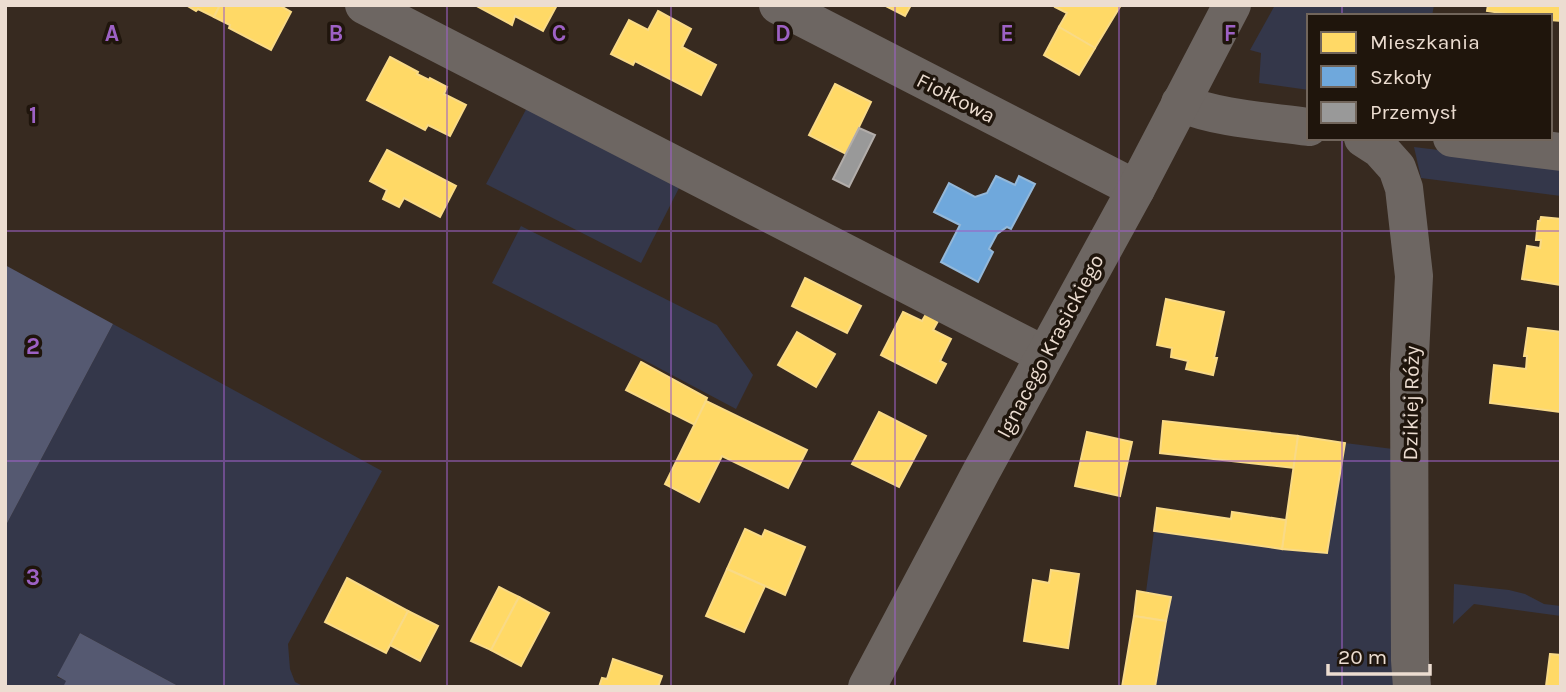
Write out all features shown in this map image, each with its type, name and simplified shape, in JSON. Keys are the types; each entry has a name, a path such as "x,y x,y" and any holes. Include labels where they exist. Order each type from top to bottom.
{"street":[{"path":"364,5 1044,355"},
{"name":"Fiołkowa","path":"778,5 1136,189"},
{"name":"Ignacego Krasickiego","path":"867,687 1136,189 1232,5"},
{"path":"1180,103 1230,117 1307,127"},
{"path":"1468,140 1561,152"},
{"name":"Dzikiej Róży","path":"1378,142 1397,168 1404,188 1415,276 1409,374 1412,687"}],"shaded area":[{"path":"1275,5 1434,5 1432,14 1307,14 1307,90 1259,83 1261,53 1250,50"},
{"path":"529,104 682,182 641,263 486,184"},
{"path":"1414,147 1561,165 1561,196 1421,178"},
{"path":"521,226 717,325 753,375 736,409 492,283"},
{"path":"5,265 113,324 5,527"},
{"path":"113,324 382,471 288,644 290,669 295,682 305,687 180,687 80,633 57,677 67,681 63,687 5,687 5,527"},
{"path":"1345,443 1393,449 1401,687 1155,687 1171,597 1146,592 1154,531 1327,553"},
{"path":"1454,584 1525,594 1544,604 1561,606 1561,616 1474,604 1453,624"},
{"path":"80,633 180,687 63,687 66,681 57,676"}],"building: Mieszkania":[{"path":"186,5 220,5 214,17"},
{"path":"220,5 279,5 291,12 271,50 214,17"},
{"path":"475,5 557,5 543,31 515,16 512,25"},
{"path":"884,5 911,5 905,16"},
{"path":"1121,5 1095,48 1059,27 1067,13 1055,7"},
{"path":"1488,5 1561,5 1561,21 1552,20 1552,14 1487,11"},
{"path":"658,11 691,29 682,47 716,65 701,95 635,61 633,65 611,54 629,20 648,30"},
{"path":"1059,27 1095,48 1079,75 1044,55"},
{"path":"390,57 418,72 417,74 447,87 444,94 466,105 450,136 428,125 425,130 367,100"},
{"path":"835,84 871,102 846,154 809,135"},
{"path":"387,150 456,186 440,217 404,198 399,207 383,199 387,190 370,181"},
{"path":"1541,217 1561,219 1561,285 1522,279 1527,246 1540,248 1541,240 1536,240"},
{"path":"805,278 861,306 847,333 792,306"},
{"path":"1166,299 1224,312 1213,375 1186,369 1188,361 1171,357 1172,348 1157,345"},
{"path":"903,312 922,321 926,314 938,321 933,330 951,339 940,361 946,364 936,383 881,355"},
{"path":"1528,328 1561,332 1561,412 1490,403 1494,365 1526,369 1527,356 1524,356"},
{"path":"797,332 835,354 816,387 778,365"},
{"path":"641,362 707,398 695,425 626,390"},
{"path":"706,401 807,450 788,488 722,456 699,502 665,484"},
{"path":"879,412 926,436 899,487 852,464"},
{"path":"1163,421 1298,436 1294,468 1160,453"},
{"path":"1087,432 1132,442 1120,496 1075,486"},
{"path":"1298,436 1345,443 1327,553 1282,549"},
{"path":"1157,508 1231,519 1232,512 1286,520 1282,549 1154,531"},
{"path":"745,529 762,537 765,530 805,547 785,595 727,569"},
{"path":"727,569 765,586 744,632 706,616"},
{"path":"1051,570 1079,574 1068,648 1024,641 1033,580 1049,583"},
{"path":"347,578 408,611 386,653 325,622"},
{"path":"499,587 519,597 491,650 471,641"},
{"path":"1137,591 1171,597 1166,621 1134,616"},
{"path":"519,597 549,613 521,666 491,650"},
{"path":"408,611 438,626 420,661 390,645"},
{"path":"1134,616 1166,621 1155,687 1122,687"},
{"path":"1550,654 1561,655 1561,687 1546,686"},
{"path":"613,659 662,676 658,687 599,687 602,678 607,679"}],"building: Szkoły":[{"path":"996,176 1015,185 1019,176 1035,184 1011,229 1007,227 997,234 989,249 993,252 978,282 941,262 960,225 934,212 949,183 975,197 987,193"}],"building: Przemysł":[{"path":"859,128 875,135 849,187 833,179"}]}
